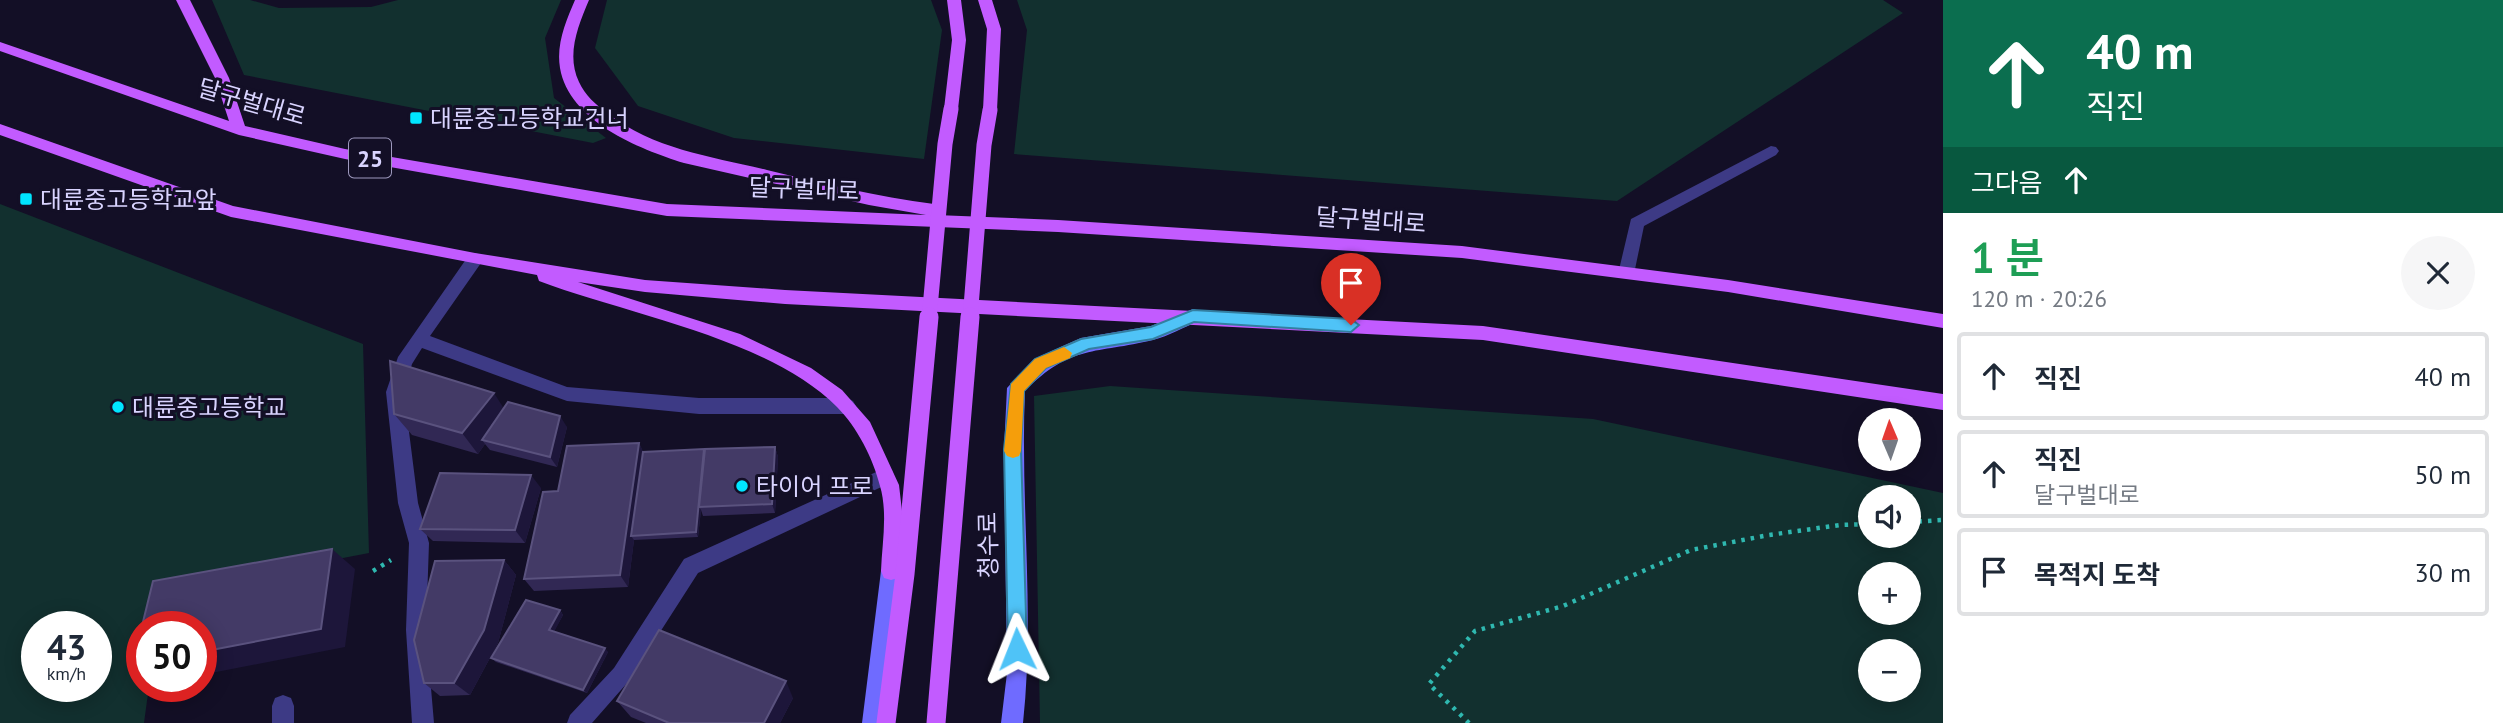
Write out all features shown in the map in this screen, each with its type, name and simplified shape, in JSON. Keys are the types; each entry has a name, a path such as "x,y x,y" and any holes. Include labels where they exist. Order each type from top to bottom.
{"main road":[{"path":"183,0 222,78 239,130"},
{"path":"582,0 569,30 565,63 577,91 601,117 671,154 888,205 1058,226"},
{"path":"886,723 905,574 945,144 959,40 954,0"},
{"path":"936,723 984,145 990,110 994,29 985,0"},
{"name":"달구벌대로","path":"0,46 239,130 345,154 667,211 1058,226 1462,252 1740,288 1943,321"},
{"path":"0,129 231,211 475,259 516,263 645,286 773,296 1483,333 1943,402"},
{"path":"516,263 590,295 751,345 809,375 856,416 877,452 891,490 891,571 873,723"},
{"name":"청수로","path":"1012,723 1018,673 1013,449 1016,388 1041,364 1087,343 1153,333 1193,316"}],"street":[{"path":"1626,274 1637,223 1771,151"},
{"path":"422,723 416,630 419,543 408,503 395,392 404,362 475,259"},
{"path":"418,339 567,394 699,406 847,406"},
{"path":"578,723 621,675 691,566 885,476"}],"path":[{"path":"1921,521 1943,520"},
{"path":"1469,723 1429,684 1475,631 1563,606 1691,550 1781,533 1858,525"}],"green space":[{"path":"212,0 250,0 279,8 371,7 398,0 561,0 545,38 554,98 606,138 593,143 244,75"},
{"path":"607,0 931,0 942,30 924,159 734,138 638,106 595,48"},
{"path":"1017,0 1883,0 1903,13 1617,201 1014,154 1027,30"},
{"name":"대륜중고등학교","path":"0,204 363,344 369,553 161,593 158,611 126,611 126,702 147,702 144,723 0,723"},
{"path":"1110,386 1593,419 1905,485 1858,485 1858,548 1921,548 1921,488 1943,493 1943,723 1040,723 1034,396"}],"building":[{"path":"390,361 494,393 462,433 394,414"},
{"path":"508,402 560,416 550,457 482,440"},
{"path":"639,443 620,575 524,579 543,492 558,491 567,446"},
{"name":"타이어 프로","path":"775,447 772,504 699,507 705,449"},
{"path":"704,449 696,532 631,536 643,452"},
{"path":"440,473 531,475 515,530 420,529"},
{"path":"332,549 321,629 217,649 217,611 146,611 153,581"},
{"path":"504,560 484,630 454,683 424,683 414,640 435,561"},
{"path":"526,600 560,610 549,630 605,648 583,690 491,658"},
{"path":"659,630 786,681 764,723 669,723 617,701"}],"slow traffic":[{"path":"1013,451 1016,388 1041,364 1064,353"}],"place":[{"name":"대륜중고등학교건너","path":"416,118"},
{"name":"대륜중고등학교앞","path":"26,199"},
{"name":"대륜중고등학교","path":"118,407"},
{"name":"타이어 프로","path":"742,486"}],"route":[{"path":"1017,649 1013,449 1016,388 1041,364 1087,343 1153,333 1193,316 1351,325"}]}
